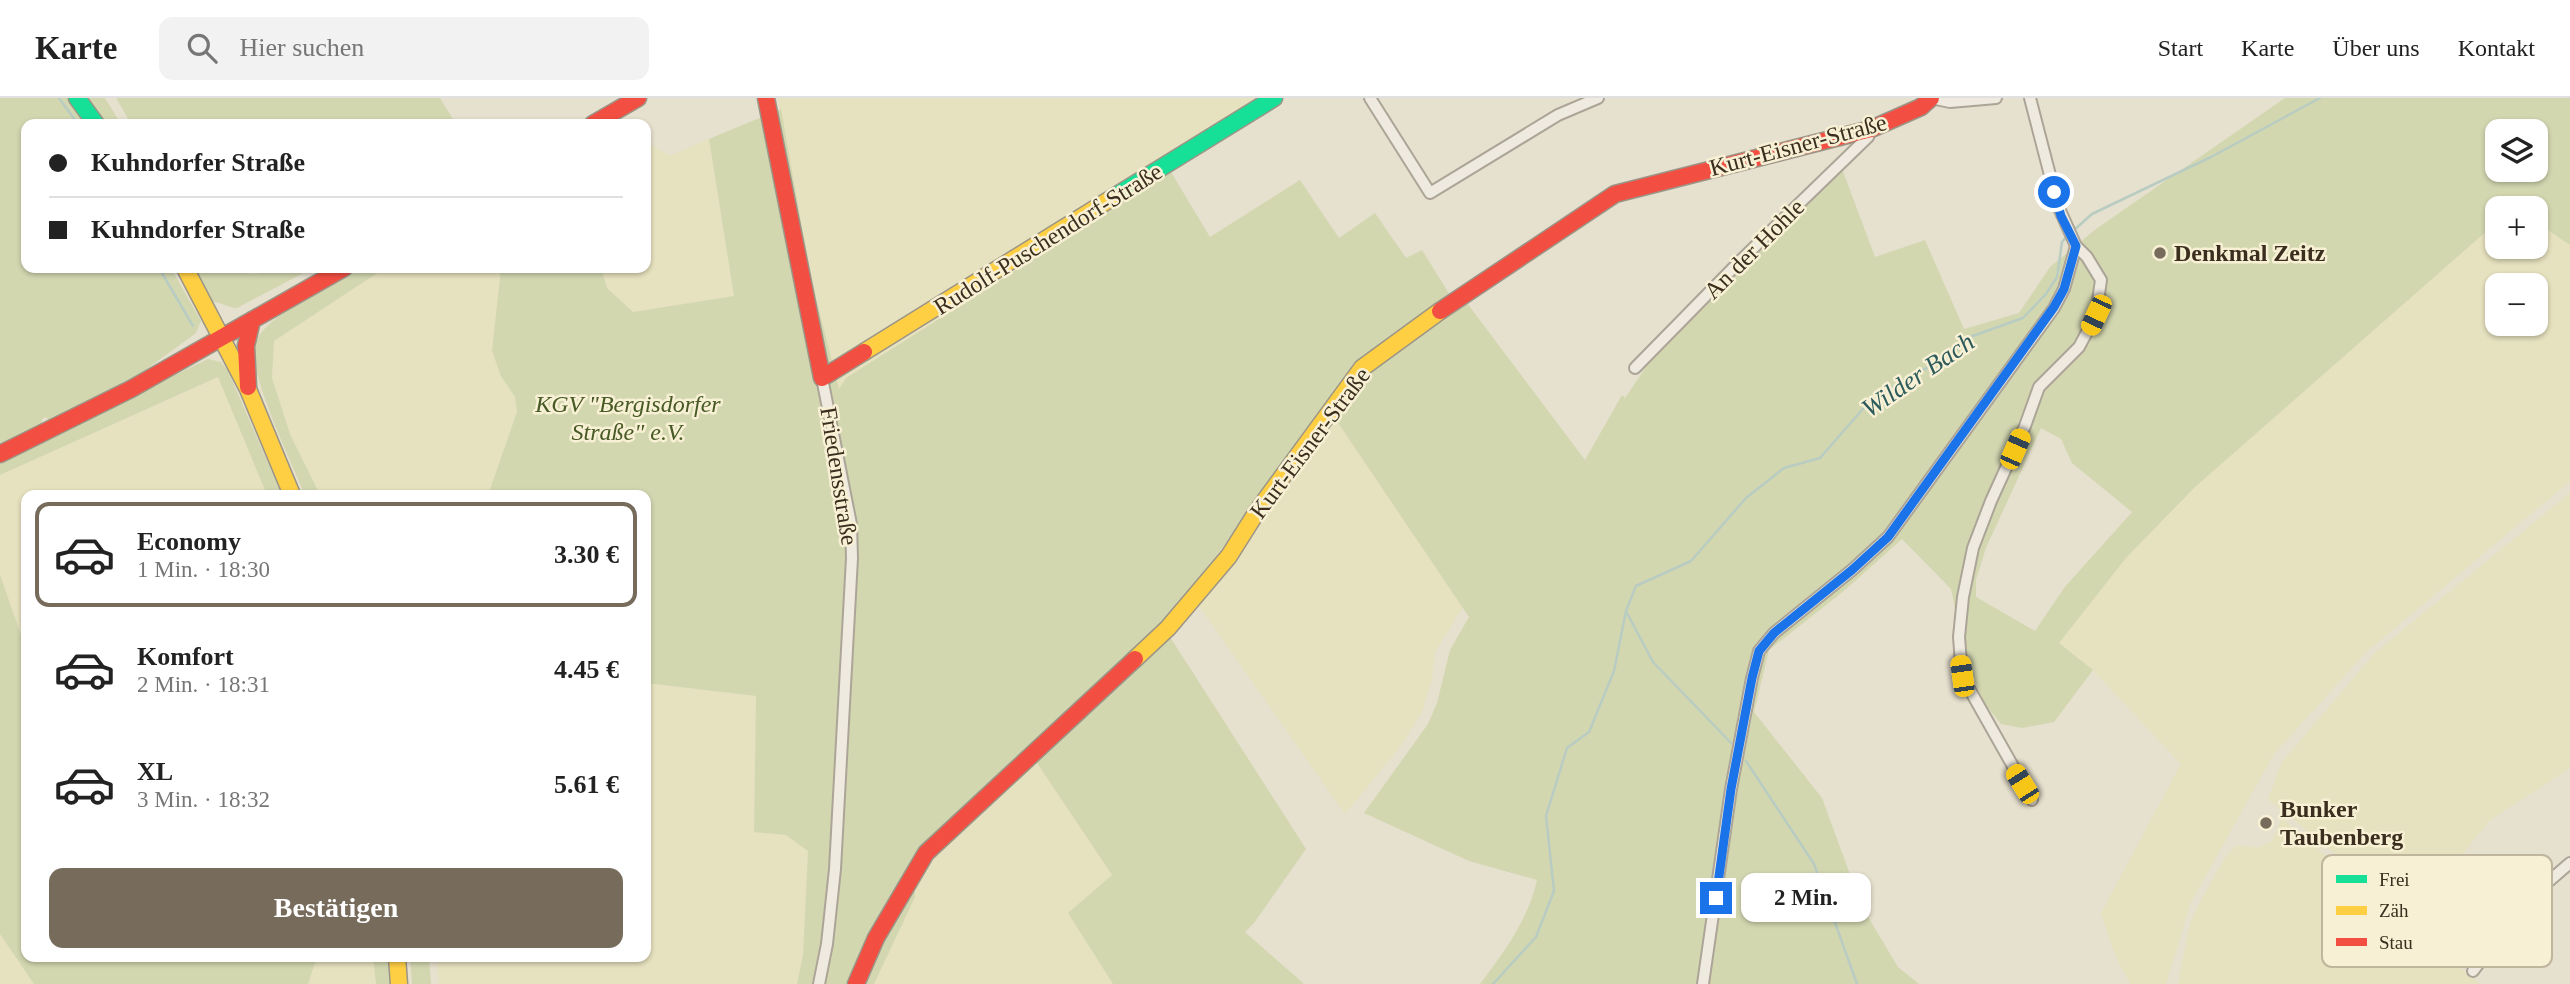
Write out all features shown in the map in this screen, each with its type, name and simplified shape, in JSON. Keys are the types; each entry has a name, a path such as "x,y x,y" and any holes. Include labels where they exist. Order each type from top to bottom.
{"street":[{"path":"77,98 92,119"},
{"path":"602,119 638,98"},
{"name":"Friedensstraße","path":"766,98 851,524 852,558 835,869 827,944 819,984"},
{"name":"Rudolf-Puschendorf-Straße","path":"822,378 1274,98"},
{"path":"1370,98 1430,193 1558,115 1598,98"},
{"name":"Kurt-Eisner-Straße","path":"856,984 860,968 876,938 926,853 1168,628 1228,556 1258,510 1362,368 1450,304 1615,194 1871,129 1921,107 1931,98 1950,103 1996,98"},
{"path":"2030,98 2054,192 2073,238 2101,280 2096,315 2079,347 2039,387 2025,426 1991,501 1973,548 1963,597 1959,637 1962,676 2032,800"},
{"name":"An der Hohle","path":"1635,368 1868,137 1871,129"},
{"path":"1703,984 1731,789 1759,651 1774,633 1888,537 2054,307 2064,289 2073,238"},
{"path":"188,273 248,389 290,490"},
{"path":"0,454 126,393 335,273"},
{"path":"248,389 246,346 252,320"},
{"path":"2552,878 2570,863"},
{"path":"397,962 399,984"},
{"path":"2473,971 2476,967"}],"shaded area":[{"path":"778,98 1256,98 1162,157 1171,172 846,378 839,390 811,278"},
{"path":"709,139 734,296 633,312 607,288 602,273 651,273 651,145 669,156"},
{"path":"2548,230 2570,245 2570,481 2365,653 2274,754 2191,902 2166,984 2131,984 2117,960 2101,913 2181,764 2093,670 2059,643 2126,558 2195,487 2485,233 2485,259 2548,259"},
{"path":"377,273 501,273 501,376 515,397 517,412 490,490 318,490 290,434 272,378 274,341"},
{"path":"219,377 265,490 21,490 21,635 0,575 0,475"},
{"path":"1333,415 1463,607 1435,652 1432,678 1422,712 1400,747 1345,814 1197,603"},
{"path":"2570,493 2570,768 2490,820 2462,855 2337,855 2268,799 2282,762 2375,653"},
{"path":"651,684 756,696 754,831 786,835 808,851 803,955 797,984 439,984 437,962 651,962"},
{"path":"1029,751 1112,875 1068,913 1113,984 874,984 915,897 914,859"},
{"path":"2282,818 2325,855 2322,855 2322,967 2458,967 2480,984 2178,984 2190,923 2226,856 2235,846 2260,847 2272,841"},
{"path":"0,934 34,984 0,984"},
{"path":"315,962 374,962 376,984 308,984"}],"green space":[{"path":"0,98 68,98 83,119 21,119 21,273 174,273 201,321 196,333 144,371 52,425 46,417 42,419 43,429 0,448"},
{"path":"85,98 105,98 118,119 100,119"},
{"path":"116,98 440,98 453,119 128,119"},
{"name":"KGV \"Bergisdorfer Straße\" e.V.","path":"2285,98 2570,98 2570,245 2548,230 2548,196 2485,196 2485,233 2195,487 2126,558 2059,643 2093,670 2054,722 2022,728 2001,724 1984,703 1965,657 1951,589 1902,539 1845,590 1769,650 1754,712 1822,798 1862,907 1898,967 1919,984 1480,984 1521,922 1537,880 1469,861 1364,813 1428,724 1437,703 1450,650 1469,617 1326,405 1259,500 1163,626 1306,849 1245,932 1304,984 1113,984 1068,913 1112,875 1029,751 914,858 915,897 874,984 797,984 803,955 808,851 786,835 754,832 756,696 651,684 651,490 490,490 517,412 515,397 501,376 492,351 500,273 602,273 607,288 633,312 734,296 709,139 781,109 811,278 839,389 846,378 1171,172 1210,237 1300,180 1339,238 1375,213 1406,258 1422,250 1458,308 1467,303 1585,460 1622,395 1625,398 1648,364 1841,166 1875,257 1925,240 1964,329 2019,313 2050,267 2096,229","holes":["2041,428 2061,439 2072,463 2132,512 2064,588 2035,631 1976,597 1976,580 1986,548"]},
{"path":"197,273 304,273 237,308 213,302"},
{"path":"352,273 377,273 274,341 272,378 290,434 318,490 303,490 262,391 254,352 256,340 264,329 289,309"},
{"path":"208,359 221,362 228,371 280,490 265,490 218,377 0,475 0,459"},
{"path":"0,575 21,635 21,962 315,962 308,984 34,984 0,934"},
{"path":"374,962 388,962 390,984 376,984"},
{"path":"410,962 429,962 431,984 412,984"}],"waterway":[{"path":"59,98 74,119"},
{"name":"Wilder Bach","path":"2073,231 2092,214 2211,157 2320,98"},
{"name":"Wilder Bach","path":"1493,984 1536,937 1554,891 1546,816 1567,748 1589,732 1614,671 1626,611 1636,586 1691,561 1746,498 1784,468 1820,458 1869,402 1915,373 1949,359 1967,338 2023,318 2046,294 2057,277 2062,242 2068,235"},
{"path":"162,273 193,326"},
{"path":"1627,613 1653,662 1734,746"},
{"path":"1746,761 1814,864 1857,984"}],"traffic: fast":[{"path":"77,98 92,119"},
{"path":"1112,198 1274,98"}],"traffic: slow":[{"path":"864,352 1112,198"},
{"path":"188,273 248,389 290,490"},
{"path":"1135,659 1168,628 1229,556 1258,510 1362,368 1440,311"},
{"path":"397,962 399,984"}],"traffic: jam":[{"path":"602,119 638,98"},
{"path":"766,98 822,378 864,352"},
{"path":"1440,311 1615,194 1871,129 1921,107 1931,98"},
{"path":"0,454 131,389 335,273"},
{"path":"248,387 246,346 252,320"},
{"path":"856,984 876,938 926,853 1135,659"}],"place":[{"name":"Denkmal Zeitz","path":"2160,253"},
{"name":"Bunker Taubenberg","path":"2266,823"}],"route":[{"path":"1716,898 1731,789 1759,651 1774,633 1888,537 2054,307 2064,289 2076,246 2061,216 2054,192"}]}
